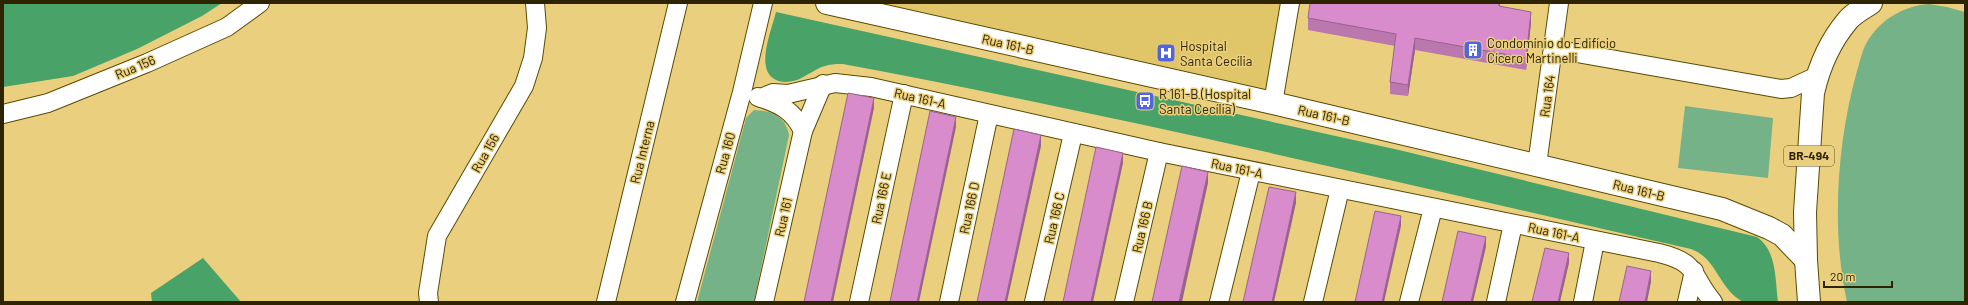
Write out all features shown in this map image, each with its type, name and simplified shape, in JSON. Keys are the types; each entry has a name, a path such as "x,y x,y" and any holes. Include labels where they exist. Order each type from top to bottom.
{"street":[{"name":"Rua 156","path":"3,114 48,103 147,63 227,27 260,3"},
{"name":"Rua 156","path":"429,302 428,293 438,236 524,86 533,58 537,28 535,3"},
{"name":"Rua Interna","path":"606,302 678,3"},
{"name":"Rua 160","path":"685,302 742,92 763,3"},
{"name":"Rua 161-B","path":"827,3 1273,103 1537,165 1739,215 1755,221 1782,235 1806,260"},
{"path":"1273,103 1290,3"},
{"name":"Rua 164","path":"1537,165 1559,3"},
{"path":"1854,11 1871,3"},
{"name":"BR-494","path":"1809,302 1805,219 1813,92 1817,76 1826,56 1854,11"},
{"path":"1554,48 1781,90 1791,88 1817,76"},
{"name":"Rua 161-A","path":"761,98 773,93 788,94 804,91 824,84 853,84 904,94 1073,134 1251,172 1677,258 1694,271 1701,285 1713,302"},
{"name":"Rua 161","path":"764,302 803,131 824,84"},
{"path":"742,92 761,98 790,112 798,120 803,131"},
{"name":"Rua 166 E","path":"859,302 904,94"},
{"name":"Rua 166 D","path":"949,302 989,114"},
{"name":"Rua 166 C","path":"1034,302 1073,134"},
{"name":"Rua 166 B","path":"1124,302 1159,152"},
{"path":"1219,302 1251,172"},
{"path":"1313,302 1340,189"},
{"path":"1409,302 1433,208"},
{"path":"1496,302 1513,224"},
{"path":"1583,302 1595,241"},
{"path":"1687,302 1694,271"}],"shaded area":[{"name":"Hospital Santa Cecília","path":"827,3 1290,3 1273,103"}],"green space":[{"path":"3,3 222,3 202,16 137,49 73,76 3,87"},
{"path":"1929,4 1965,12 1965,302 1847,302 1839,246 1838,186 1850,98 1862,52 1872,34 1885,21 1901,11 1919,5"},
{"path":"776,12 1399,150 1757,237 1764,243 1772,258 1778,302 1743,302 1728,289 1707,259 1700,253 1691,249 1268,152 1056,106 843,64 829,65 797,80 781,82 770,75 766,68 765,59 768,38"},
{"path":"1685,106 1773,118 1768,178 1678,168"},
{"path":"754,110 772,113 777,116 785,123 789,135 754,302 697,302 746,118"},
{"path":"203,258 241,302 152,302 151,293"}],"building":[{"name":"Condomínio do Edifício Cícero Martinelli","path":"1310,3 1499,3 1499,6 1531,12 1526,58 1415,38 1408,85 1390,82 1396,34 1308,18"},
{"path":"848,93 874,98 831,302 804,302"},
{"path":"930,111 956,117 917,302 890,302"},
{"path":"1014,129 1041,135 1005,302 977,302"},
{"path":"1096,147 1123,153 1091,302 1063,302"},
{"path":"1182,166 1208,172 1179,302 1152,302"},
{"path":"1269,187 1296,192 1272,302 1243,302"},
{"path":"1375,211 1401,216 1382,302 1355,302"},
{"path":"1458,231 1486,237 1471,302 1442,302"},
{"path":"1545,248 1569,253 1558,302 1532,302"},
{"path":"1627,266 1651,271 1645,302 1619,302"}],"place":[{"name":"Condomínio do Edifício Cícero Martinelli","path":"1473,50"},
{"name":"Hospital Santa Cecília","path":"1166,53"},
{"name":"R 161-B (Hospital Santa Cecília)","path":"1145,101"}]}
